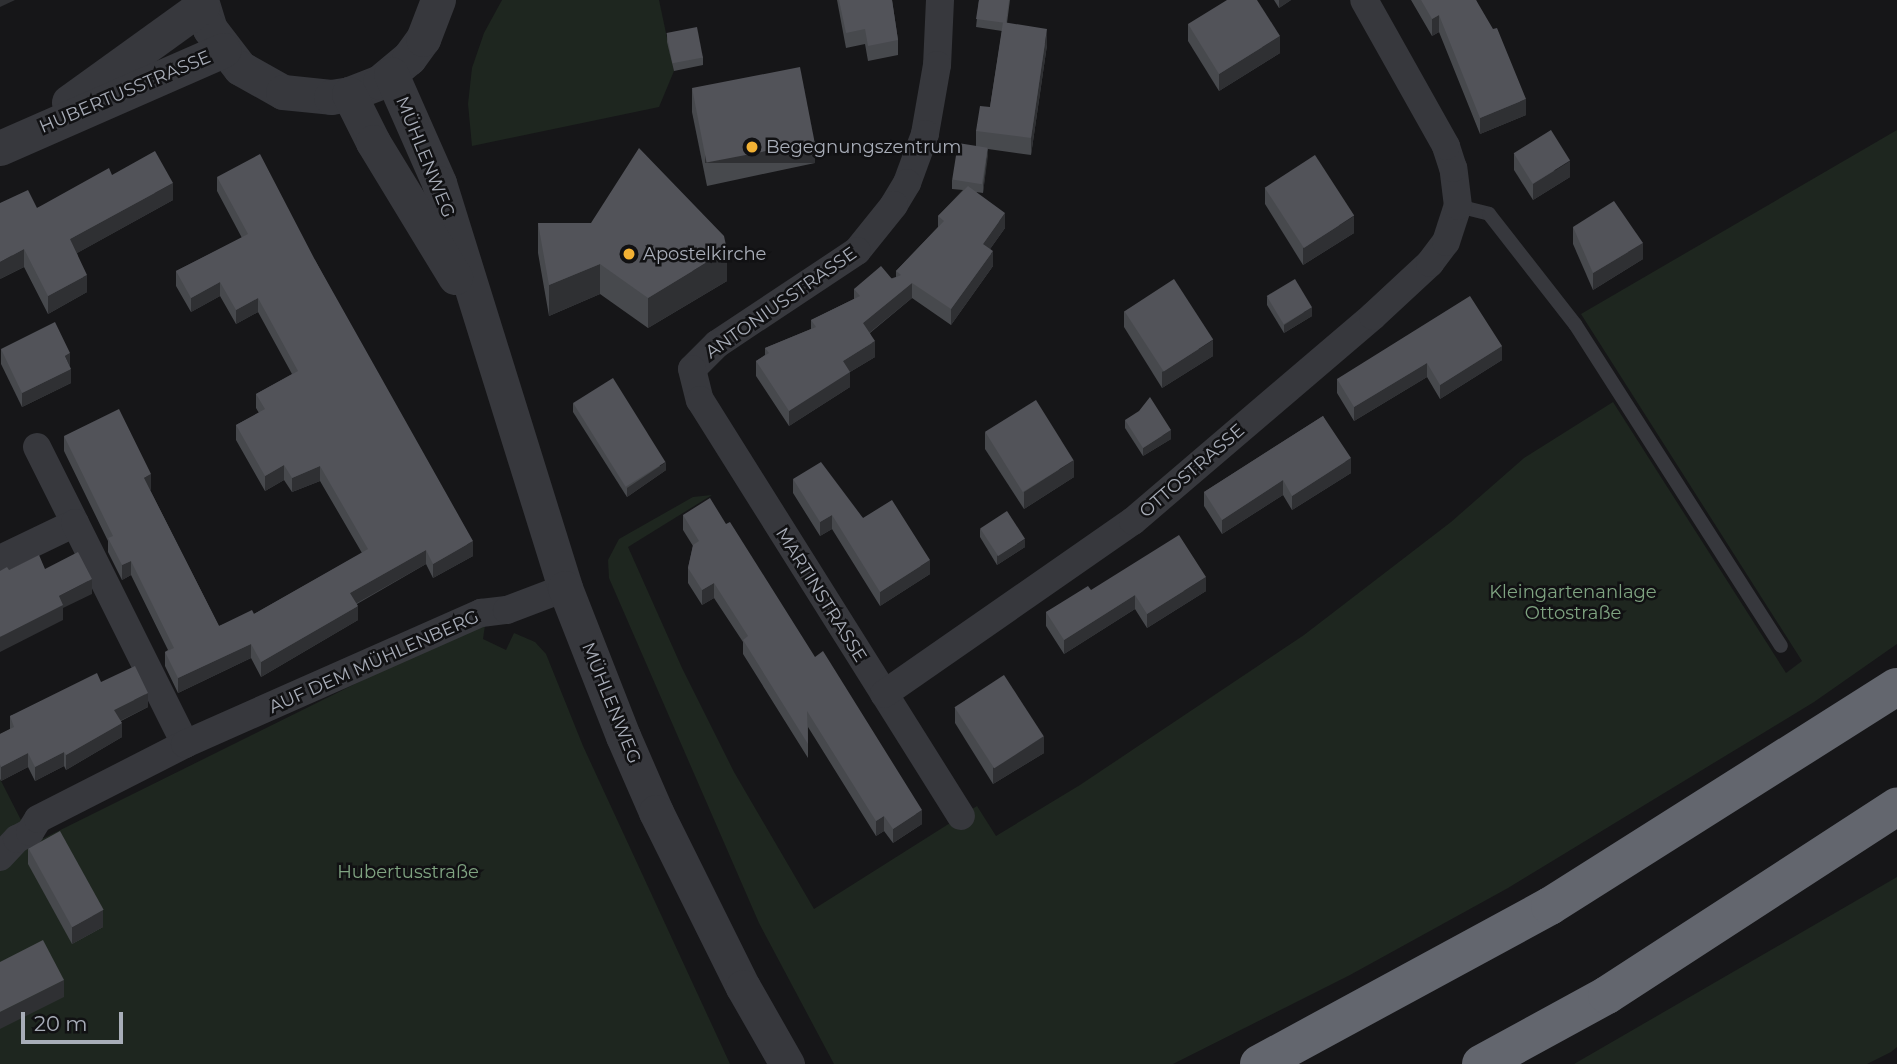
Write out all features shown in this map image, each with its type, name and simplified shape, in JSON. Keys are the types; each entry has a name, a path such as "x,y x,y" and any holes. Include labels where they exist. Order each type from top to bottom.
{"highway":[{"path":"1259,1064 1550,906 1897,687"},
{"path":"1481,1064 1608,995 1897,807"}],"street":[{"name":"MÜHLENWEG","path":"201,3 223,50 240,68 282,92 307,96 349,94 391,74 409,58 423,39 438,0"},
{"name":"ANTONIUSSTRASSE","path":"692,369 717,344 857,251 894,205 907,183 925,134 937,65 940,0"},
{"name":"OTTOSTRASSE","path":"884,694 1133,521 1373,316 1430,263 1446,242 1458,206 1453,168 1446,146 1364,0"},
{"name":"HUBERTUSSTRASSE","path":"14,141 201,3"},
{"name":"HUBERTUSSTRASSE","path":"14,141 223,50"},
{"name":"MÜHLENWEG","path":"391,74 439,183 565,588 656,812 743,988 787,1064"},
{"name":"MÜHLENWEG","path":"349,94 373,142 483,321"},
{"name":"MARTINSTRASSE","path":"692,369 700,400 961,816"},
{"path":"37,447 185,744"},
{"path":"0,559 75,523"},
{"name":"AUF DEM MÜHLENBERG","path":"0,857 17,839 30,832 38,819 185,744 481,613 507,610 565,588"}],"lane":[{"path":"1458,206 1489,214 1574,324 1781,646"}],"green space":[{"path":"502,0 659,0 674,71 659,107 472,146 468,104 472,68 484,33"},
{"name":"Kleingartenanlage Ottostraße","path":"1897,130 1897,644 1814,702 1508,888 1350,975 1173,1064 834,1064 759,923 609,578 608,560 619,539 693,497 712,495 628,547 682,668 734,772 814,909 977,806 996,836 1080,785 1304,635 1451,522 1524,458 1613,402 1786,673 1802,661 1581,314"},
{"name":"Hubertusstraße","path":"480,622 485,625 483,639 506,650 514,633 535,642 546,654 583,746 730,1064 0,1064 0,779 22,822 22,849"},
{"path":"1897,877 1897,1047 1891,1052 1867,1064 1574,1064"}],"building":[{"path":"839,0 892,0 898,40 868,46 865,29 846,33"},
{"path":"979,0 1009,0 1006,23 976,19"},
{"path":"1227,0 1257,0 1280,36 1219,74 1188,24"},
{"path":"1421,0 1476,0 1493,29 1497,28 1526,99 1480,118 1439,15 1432,19"},
{"path":"1003,22 1047,29 1031,138 976,131 980,106 990,107"},
{"path":"697,27 703,57 672,63 667,33"},
{"name":"Begegnungszentrum","path":"800,67 815,142 707,163 692,88"},
{"path":"1551,130 1570,161 1533,184 1514,153"},
{"path":"958,143 988,148 982,184 952,180"},
{"name":"Apostelkirche","path":"639,148 724,236 727,250 648,298 600,264 549,285 538,223 591,223"},
{"path":"155,151 173,183 70,239 87,275 48,296 24,249 0,262 0,203 28,190 37,208 109,168 112,175"},
{"path":"260,154 315,260 473,541 433,564 426,550 350,593 358,606 261,662 251,644 178,678 165,652 174,648 131,561 122,565 108,538 113,536 64,436 119,409 151,474 144,478 219,626 252,610 254,614 368,549 320,466 292,478 284,465 265,476 236,425 265,409 256,394 298,371 258,298 236,310 220,282 191,298 176,271 248,234 217,177"},
{"path":"1315,155 1354,215 1304,248 1265,188"},
{"path":"968,186 1005,213 983,244 993,251 951,309 912,283 863,323 875,341 843,361 850,372 789,411 756,361 769,353 765,348 816,327 811,320 860,296 854,289 881,266 892,279 901,275 896,271 944,221 938,216"},
{"path":"1614,201 1643,243 1593,273 1573,227"},
{"path":"1174,279 1213,339 1164,372 1125,311"},
{"path":"1295,279 1312,307 1284,324 1267,296"},
{"path":"1470,296 1502,346 1440,385 1427,363 1354,407 1337,379"},
{"path":"55,322 70,353 65,356 71,369 22,393 1,349"},
{"path":"613,378 665,462 626,487 573,403"},
{"path":"1150,397 1171,430 1143,448 1125,420 1139,411"},
{"path":"1036,400 1074,460 1023,492 985,432"},
{"path":"1323,416 1351,458 1292,496 1283,480 1222,520 1204,492"},
{"path":"821,462 863,518 892,500 930,560 880,592 832,515 820,522 793,479"},
{"path":"710,498 726,524 730,522 815,657 823,651 922,810 893,829 884,816 876,821 807,711 808,744 743,640 748,636 714,583 702,590 688,568 693,545 699,541 683,515"},
{"path":"1007,511 1025,539 998,556 980,528"},
{"path":"1179,535 1206,577 1147,614 1135,595 1064,640 1046,612 1088,586 1091,590"},
{"path":"78,552 92,579 59,596 63,605 0,637 0,571 7,567 9,570 39,555 45,569"},
{"path":"135,666 148,693 114,710 122,723 66,755 64,752 35,767 28,753 1,767 0,734 14,727 10,716 97,673 101,682"},
{"path":"1004,675 1044,736 994,768 955,707"},
{"path":"60,831 104,910 72,927 29,848"},
{"path":"43,940 64,980 0,1012 0,962"}],"place":[{"name":"Begegnungszentrum","path":"752,147"},
{"name":"Apostelkirche","path":"629,254"}]}
